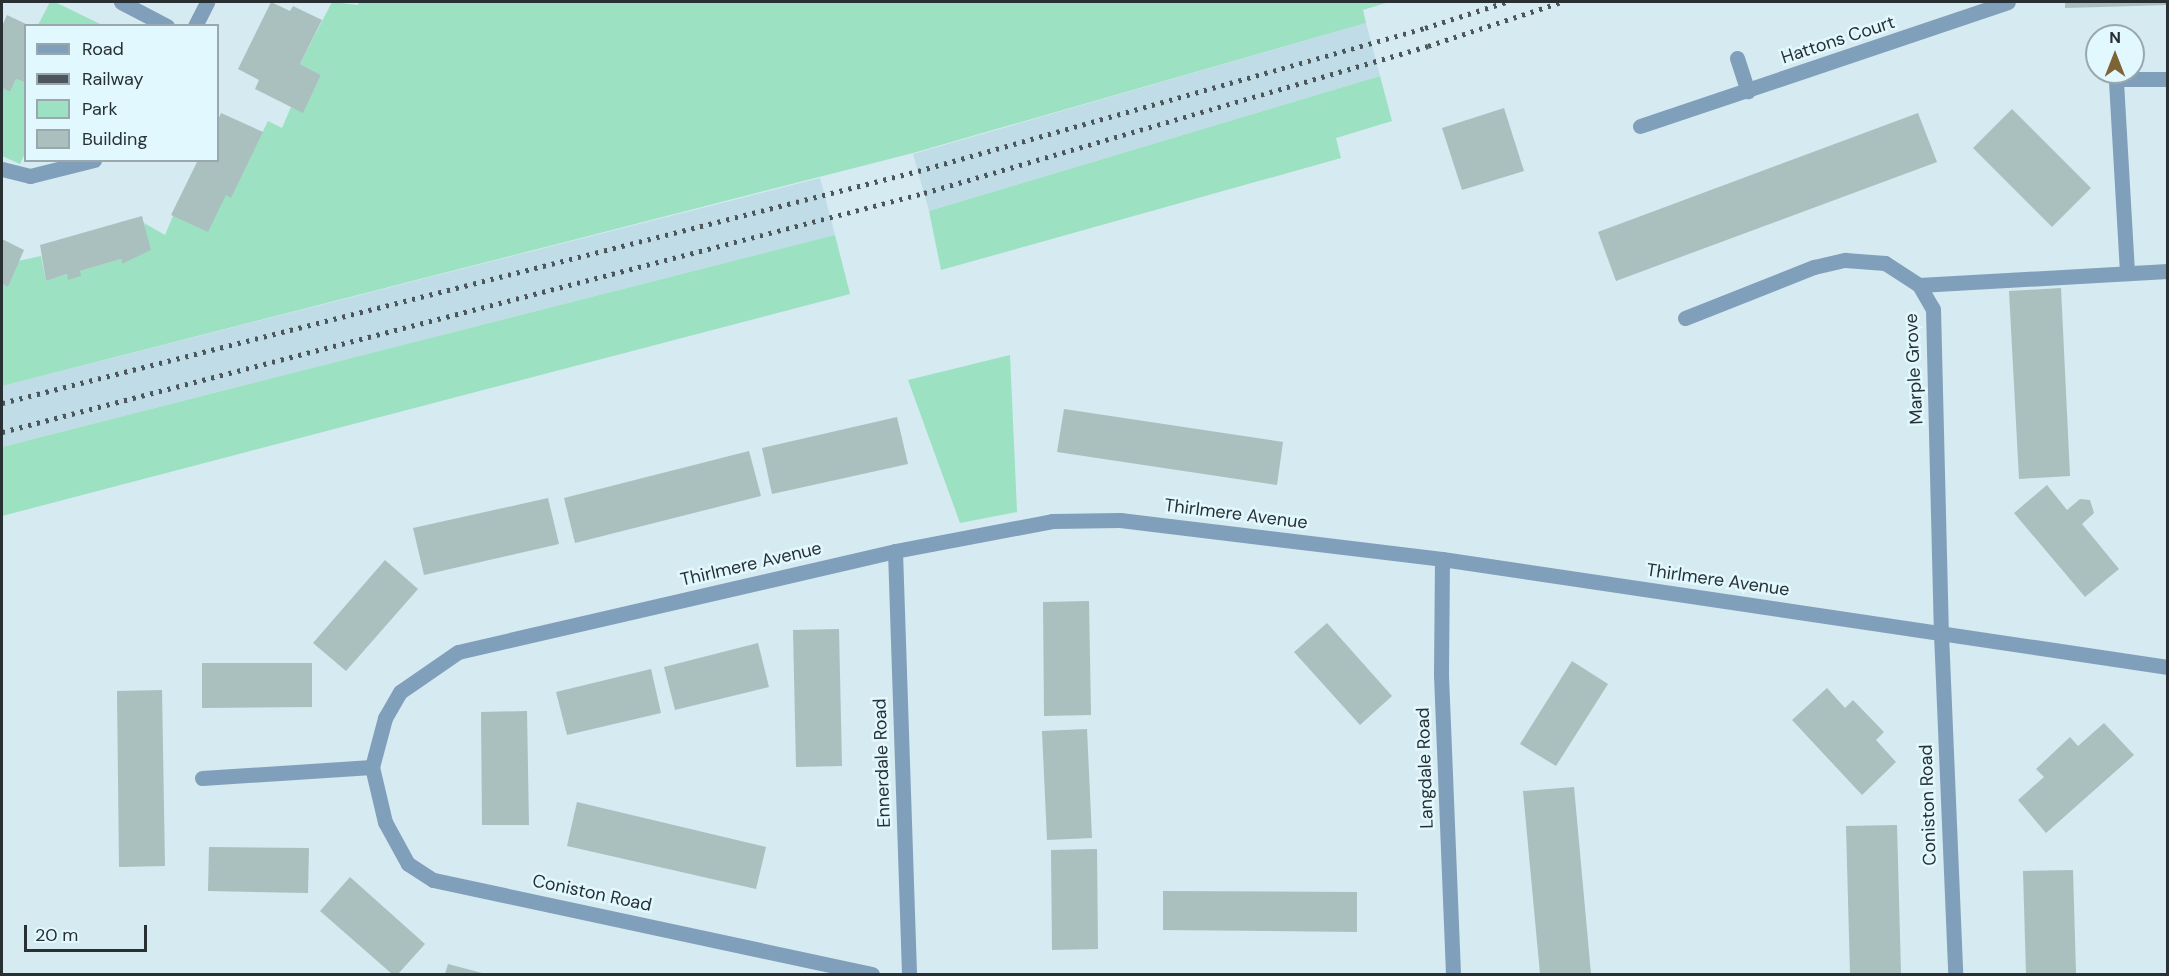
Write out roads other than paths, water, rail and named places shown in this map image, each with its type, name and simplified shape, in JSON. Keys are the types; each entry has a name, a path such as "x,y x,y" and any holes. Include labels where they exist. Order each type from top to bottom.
{"street":[{"path":"121,2 163,24"},
{"path":"196,24 207,2"},
{"name":"Hattons Court","path":"1640,126 2008,2"},
{"path":"1737,58 1748,91"},
{"path":"2127,272 2116,79 2168,79"},
{"path":"2,169 30,176 86,162"},
{"name":"Marple Grove","path":"1685,318 1814,267 1845,260 1886,262 1919,285 1934,309 1941,633"},
{"path":"1919,285 2168,271"},
{"name":"Thirlmere Avenue","path":"372,768 385,718 400,692 458,652 895,551 1042,523 1120,520 1442,559 2168,667"},
{"name":"Ennerdale Road","path":"895,551 909,975"},
{"name":"Langdale Road","path":"1442,559 1441,675 1453,975"},
{"name":"Coniston Road","path":"1941,633 1955,975"},
{"path":"202,778 372,768"},
{"name":"Coniston Road","path":"372,768 385,822 408,864 433,880 872,975"}],"railway":[{"path":"2,403 918,171 1425,28 1506,2"},
{"path":"2,432 924,193 1428,46 1561,2"}]}
